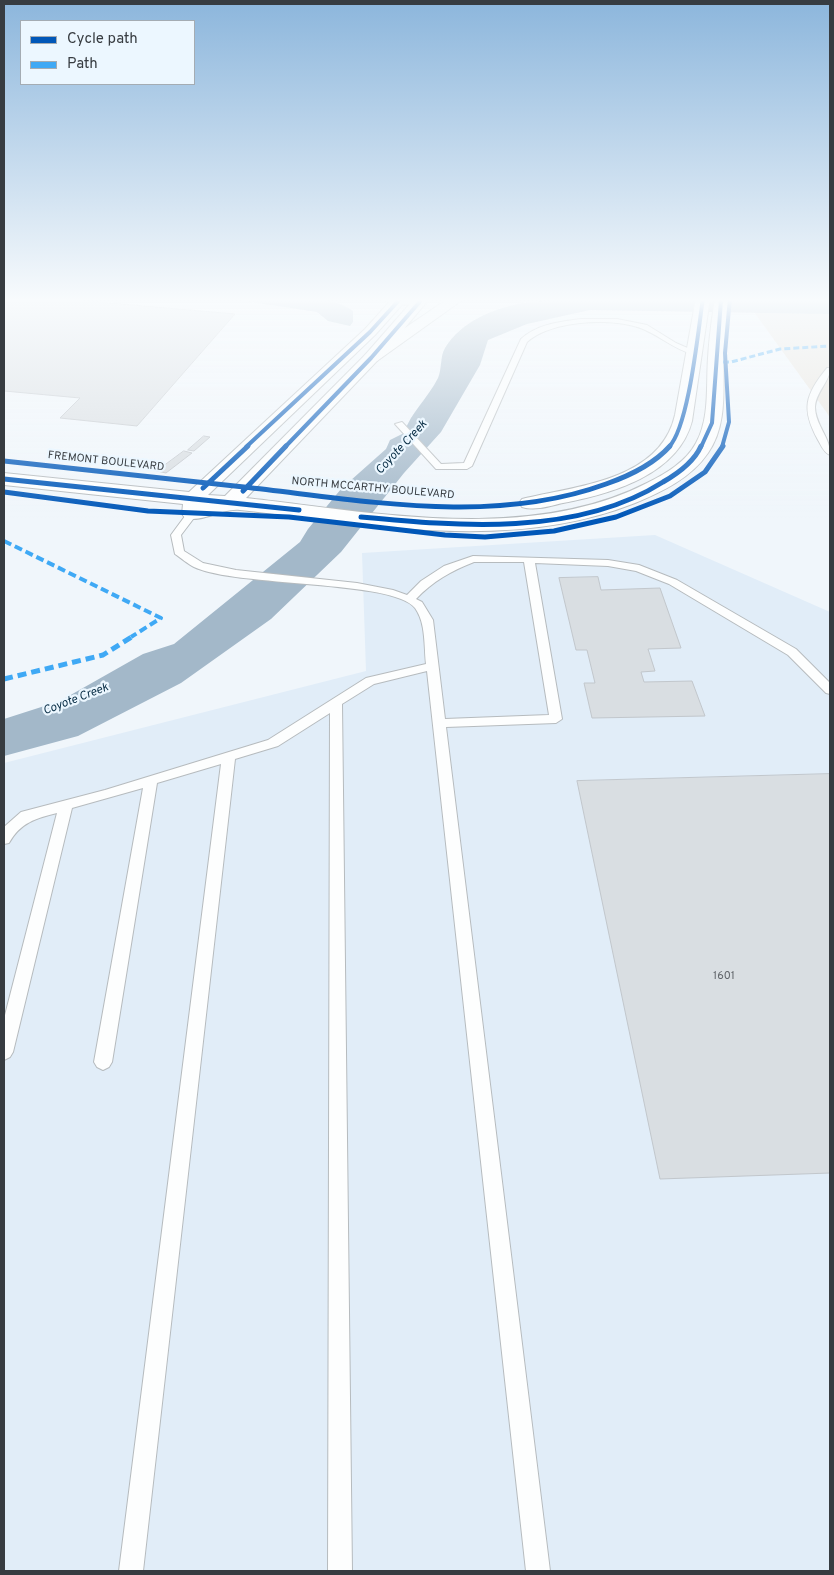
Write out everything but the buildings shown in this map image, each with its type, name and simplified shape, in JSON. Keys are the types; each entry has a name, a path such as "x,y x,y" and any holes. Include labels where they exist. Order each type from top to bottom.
{"main road":[{"path":"198,499 329,372"},
{"path":"4,480 230,503 358,372"},
{"name":"NORTH MCCARTHY BOULEVARD","path":"403,513 537,502 588,491 629,476 663,454 680,432 692,372"},
{"name":"NORTH MCCARTHY BOULEVARD","path":"230,503 302,502 403,513 460,525 510,524 568,516 608,506 640,495 674,476 691,462 708,437 712,423 715,372"},
{"path":"680,432 708,437"},
{"name":"FREMONT BOULEVARD","path":"4,461 198,499"},
{"name":"NORTH MCCARTHY BOULEVARD","path":"198,499 246,488 302,502"}],"lane":[{"path":"399,424 439,467 467,466 510,372"},
{"path":"829,372 816,386 809,406 816,430 830,452"},
{"path":"198,499 176,535 179,552 199,565 236,573 357,586 393,593 418,604 427,620 538,1571"},
{"path":"409,600 425,583 448,568 473,559 529,558 608,563 640,568 673,582 792,652 830,690"},
{"path":"439,723 556,719 529,558"},
{"path":"4,839 9,830 26,816 151,781 274,743 370,680 432,666"},
{"path":"336,702 340,1571"},
{"path":"131,1571 228,756"},
{"path":"103,1062 151,781"},
{"path":"4,1052 66,805"}],"shaded area":[{"path":"797,372 830,372 830,418"},
{"path":"655,535 830,612 830,1571 4,1571 4,763 366,671 362,553"}],"water":[{"name":"Coyote Creek","path":"440,372 476,372 441,432 404,473 341,552 271,619 181,683 78,736 4,756 4,719 60,701 143,654 174,644 300,542 308,529 341,489 386,449 390,440 404,433 411,418 438,378"}],"marked path":[{"path":"4,541 161,618 103,655 4,679"}],"cycle path":[{"path":"203,488 328,372"},
{"path":"243,491 358,372"},
{"path":"4,461 408,505 486,507 562,498 629,476 663,454 675,441 683,420 691,372"},
{"path":"361,517 458,525 490,525 551,519 586,513 620,503 651,490 679,472 700,450 712,423 716,372"},
{"path":"4,492 148,511 289,517 445,535 485,537 554,531 616,517 670,496 705,472 723,446 729,422 726,372"},
{"path":"4,479 299,510"}]}
